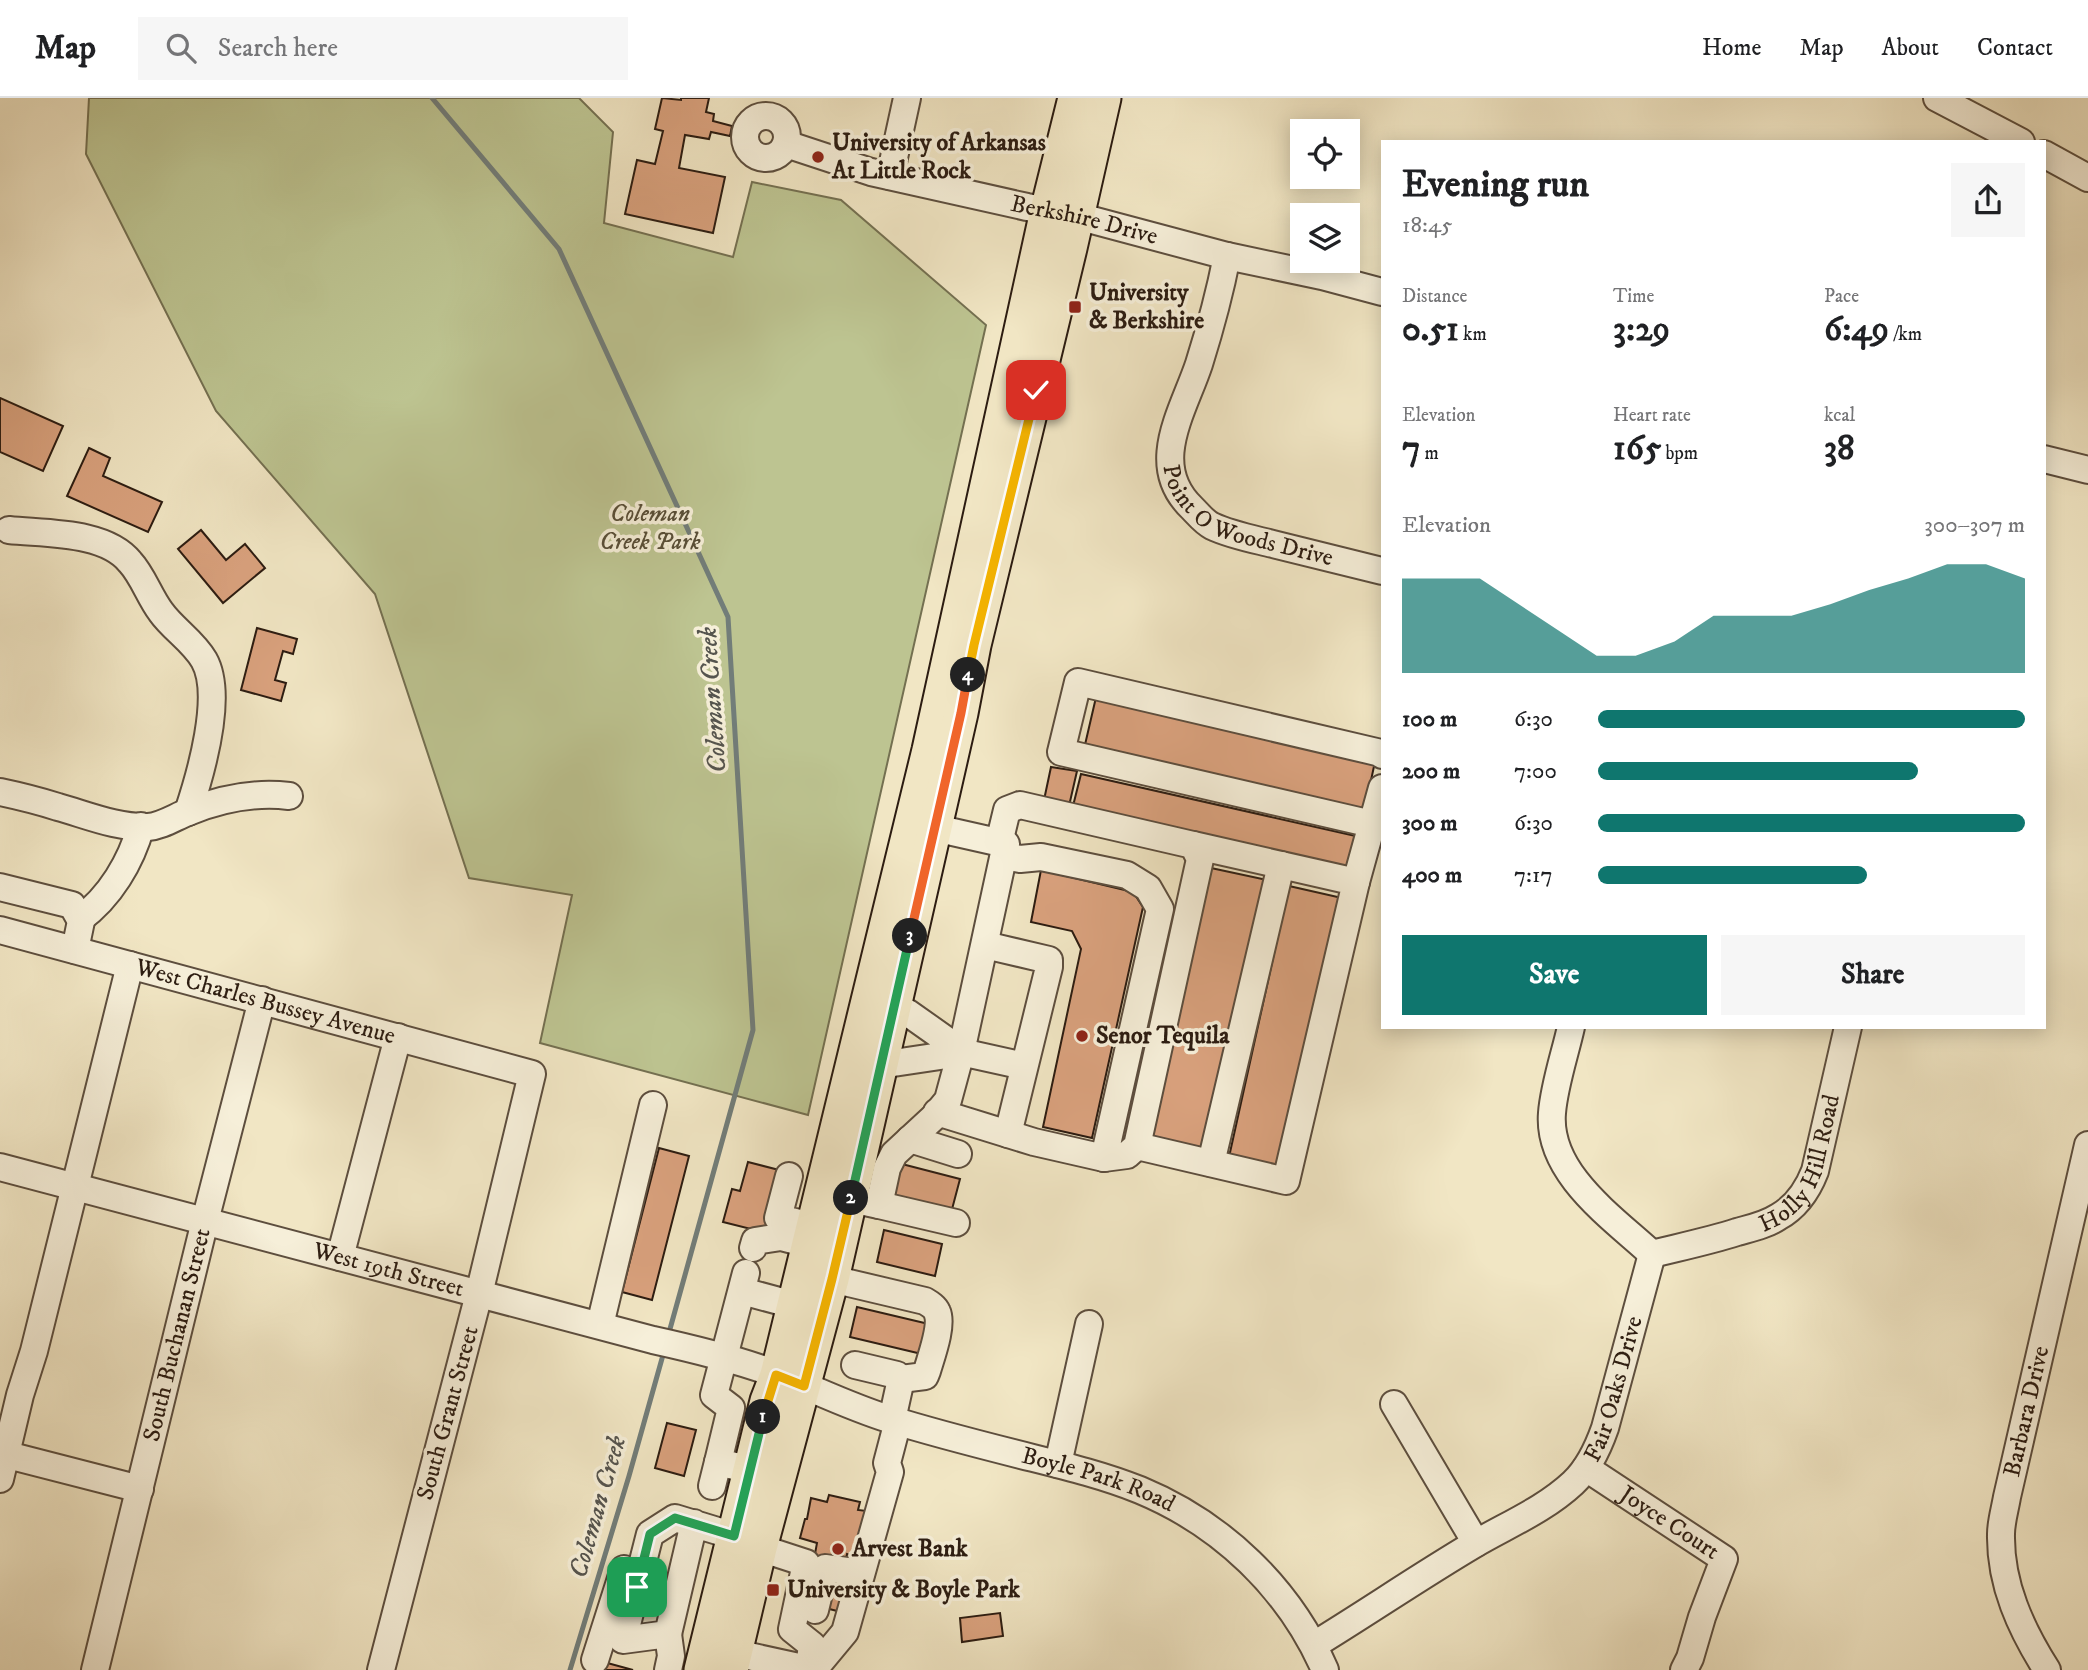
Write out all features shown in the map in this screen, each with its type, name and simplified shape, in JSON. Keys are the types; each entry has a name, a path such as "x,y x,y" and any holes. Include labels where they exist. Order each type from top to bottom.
{"main road":[{"path":"701,1670 747,1542 790,1380 865,1202 880,1065 961,713 1062,214 1075,98"},
{"path":"733,1661 747,1542 751,1470 767,1401 790,1380 794,1305 810,1235 1062,214 1104,98"}],"street":[{"path":"890,176 908,98"},
{"path":"1937,98 2017,140"},
{"name":"Berkshire Drive","path":"786,144 871,172 1062,214 1381,292"},
{"path":"2046,155 2088,178"},
{"name":"Point O Woods Drive","path":"1227,256 1222,286 1198,365 1174,427 1170,451 1171,471 1177,489 1187,503 1212,526 1256,540 1381,571"},
{"path":"2046,460 2088,470"},
{"path":"3,524 95,541 123,554 132,563 161,613 204,660 211,684 210,717 200,778 188,812"},
{"path":"1372,824 1061,752 1078,682 1381,753"},
{"path":"0,792 95,819 141,826 159,824 206,805 239,797 269,794 289,796"},
{"path":"1137,1146 1286,1181 1356,882 1381,792"},
{"path":"956,1223 865,1202 894,1154 948,1100 956,1051 985,945 1007,810 1020,805 1356,882"},
{"path":"80,919 102,901 119,877 141,826"},
{"path":"934,828 1002,849 1020,859 1041,857 1127,875 1148,888 1160,909 1104,1158"},
{"path":"937,1112 1008,1134 1104,1158 1127,1155 1137,1146 1200,859 1193,845"},
{"path":"1211,1163 1281,865"},
{"path":"0,887 72,905 80,919 75,950"},
{"name":"West Charles Bussey Avenue","path":"0,930 532,1074"},
{"path":"985,945 1049,960 1008,1134"},
{"path":"130,965 34,1351 2,1462 140,1489"},
{"name":"South Buchanan Street","path":"95,1670 262,1000"},
{"path":"893,1007 908,1013 949,1042 956,1051"},
{"path":"1571,1029 1552,1112 1555,1144 1568,1172 1597,1204 1652,1254"},
{"name":"Holly Hill Road","path":"1652,1254 1706,1242 1762,1225 1779,1217 1801,1197 1815,1171 1848,1029"},
{"path":"340,1257 398,1037"},
{"path":"880,1065 947,1055 956,1051 1024,1066"},
{"name":"South Grant Street","path":"381,1670 479,1294 532,1074"},
{"path":"600,1325 653,1105"},
{"path":"911,1139 958,1154"},
{"name":"Barbara Drive","path":"2047,1670 2014,1607 2003,1565 2001,1533 2088,1145"},
{"name":"West 19th Street","path":"0,1167 684,1346 790,1380"},
{"path":"789,1176 778,1218 810,1235"},
{"path":"751,1470 715,1474 732,1408 714,1395 755,1241 810,1235"},
{"name":"Fair Oaks Drive","path":"1314,1645 1476,1543 1539,1508 1573,1483 1586,1468 1599,1446 1605,1428 1652,1254"},
{"path":"747,1270 794,1305"},
{"path":"832,1279 925,1301 935,1308 939,1315 925,1376 901,1378 855,1364"},
{"path":"1058,1464 1089,1325"},
{"path":"812,1656 890,1472 887,1463 901,1378"},
{"name":"Boyle Park Road","path":"790,1380 895,1421 1058,1464 1139,1490 1170,1504 1212,1529 1256,1567 1275,1588 1314,1645 1325,1670"},
{"path":"1394,1404 1476,1543"},
{"name":"Joyce Court","path":"1586,1468 1724,1559 1684,1670"},
{"path":"595,1660 633,1538 667,1521 747,1542 806,1563 792,1629 812,1656"},
{"path":"667,1521 668,1634 671,1656 668,1670"},
{"path":"667,1521 650,1534 623,1640 668,1634"},
{"path":"733,1661 812,1656"}],"green space":[{"name":"Coleman Creek Park","path":"89,98 579,98 613,132 604,223 733,257 752,182 841,200 986,325 808,1115 540,1043 572,895 469,878 375,594 216,411 86,154"}],"building":[{"path":"662,98 709,98 706,112 714,114 713,121 732,126 730,136 711,132 709,139 685,135 679,168 725,177 713,233 625,214 637,160 655,164 663,131 655,129"},
{"path":"0,398 63,426 43,471 0,452"},
{"path":"89,448 110,458 103,476 162,502 148,532 67,496"},
{"path":"201,530 226,560 245,544 265,568 223,603 178,549"},
{"path":"257,628 297,639 293,654 283,651 275,680 286,683 281,701 241,690"},
{"path":"1097,693 1376,757 1364,813 1084,749"},
{"path":"1051,767 1077,771 1069,806 1044,800"},
{"path":"1081,774 1360,837 1353,869 1073,806"},
{"path":"1211,868 1267,880 1205,1151 1149,1138"},
{"path":"1041,870 1133,892 1143,907 1092,1138 1043,1127 1081,949 1072,931 1031,922"},
{"path":"1289,886 1342,898 1283,1168 1229,1157"},
{"path":"659,1148 689,1156 652,1300 622,1292"},
{"path":"748,1162 783,1171 767,1233 723,1222 732,1189 740,1191"},
{"path":"898,1163 960,1179 951,1213 890,1198"},
{"path":"884,1230 942,1244 935,1276 877,1262"},
{"path":"857,1307 933,1325 926,1355 850,1337"},
{"path":"667,1423 696,1430 684,1476 655,1468"},
{"name":"Arvest Bank","path":"829,1495 860,1502 858,1510 867,1511 858,1557 847,1554 841,1579 849,1580 841,1612 806,1603 817,1543 800,1538 811,1498 827,1502"},
{"path":"1000,1613 1003,1636 962,1642 960,1618"},
{"path":"588,1659 600,1661 633,1670 585,1670"}],"waterway":[{"name":"Coleman Creek","path":"432,98 559,249 728,617 753,1030 670,1329"},
{"name":"Coleman Creek","path":"570,1670 663,1355"}],"place":[{"name":"University of Arkansas At Little Rock","path":"818,157"},
{"name":"University & Berkshire","path":"1075,307"},
{"name":"Senor Tequila","path":"1082,1036"},
{"name":"Arvest Bank","path":"838,1549"},
{"name":"University & Boyle Park","path":"773,1590"}],"route":[{"path":"637,1587 650,1534 675,1518 734,1536 767,1401 776,1375 804,1386 851,1199 974,645 1036,390"}]}
